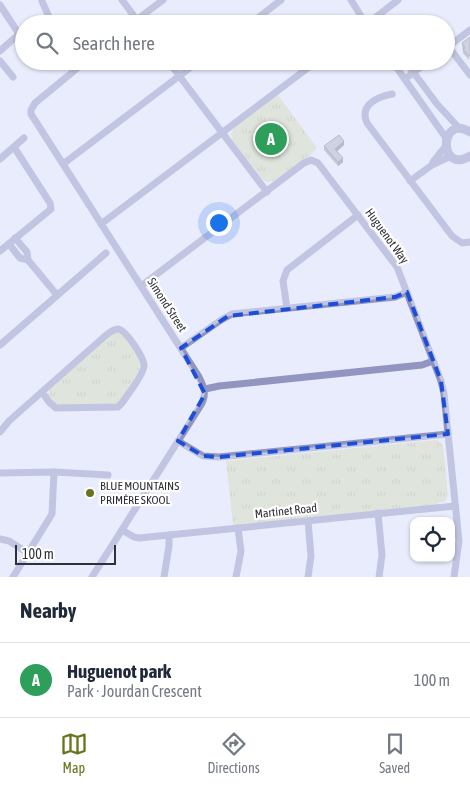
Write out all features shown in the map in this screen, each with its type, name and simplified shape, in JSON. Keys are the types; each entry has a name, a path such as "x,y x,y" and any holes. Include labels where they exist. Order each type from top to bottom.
{"street":[{"path":"122,0 132,15"},
{"path":"145,15 164,0"},
{"path":"262,15 281,0"},
{"path":"352,0 363,15"},
{"path":"380,15 398,0"},
{"path":"42,1 46,15"},
{"path":"0,5 15,25"},
{"path":"455,41 470,30"},
{"path":"0,51 15,38"},
{"path":"455,57 470,75"},
{"path":"0,61 12,76"},
{"name":"Simond Street","path":"75,70 35,103 31,110 32,116 199,376 205,389"},
{"path":"175,70 266,192"},
{"path":"63,164 187,70"},
{"path":"101,224 305,70"},
{"path":"398,70 446,143 451,156"},
{"path":"410,70 442,111 465,129"},
{"path":"404,79 416,70"},
{"path":"392,94 380,97 365,109 364,116 370,128 454,238 462,243 470,242"},
{"path":"432,165 452,132 465,129"},
{"path":"0,159 24,138"},
{"path":"0,251 50,210 51,206 14,148"},
{"path":"410,181 432,165 451,156 466,158 470,166"},
{"name":"Huguenot Way","path":"140,286 304,164 313,160 320,165 397,267 444,394 459,547 454,577"},
{"path":"287,308 283,281 287,270 358,215"},
{"path":"15,238 27,252 28,260 57,296"},
{"path":"9,244 20,258 28,260"},
{"path":"0,345 106,253"},
{"path":"181,348 228,316 395,297 407,292"},
{"path":"0,432 9,421 105,336 114,330 126,333 144,362 144,370 118,407 56,408 42,392"},
{"path":"92,577 201,405 205,389 422,365 433,361"},
{"path":"178,441 204,456 219,457 448,434"},
{"path":"0,473 54,472 108,475"},
{"path":"13,577 52,514 54,472"},
{"name":"Martinet Road","path":"122,530 136,538 455,506"},
{"path":"378,513 382,555 379,577"},
{"path":"308,521 311,556 308,577"},
{"path":"236,577 240,551 238,528"},
{"path":"164,577 169,535"},
{"path":"0,539 9,541 28,553"}],"highlighted area":[{"path":"407,292 441,381 448,434 219,457 203,456 178,441 205,394 181,348 228,316 395,297"}],"green space":[{"path":"278,95 317,148 274,181 267,182 262,179 232,140 231,134 234,128"},
{"path":"117,332 122,334 140,359 139,370 124,397 115,405 60,405 54,402 48,395 49,390 112,334"},
{"path":"437,440 443,446 448,495 445,501 438,503 438,505 233,525 226,461"}],"building":[{"path":"470,37 469,56 463,49 465,48 462,43"},
{"path":"339,135 344,141 335,149 343,158 338,162 324,146"}],"place":[{"name":"Huguenot park","path":"271,139"},
{"name":"BLUE MOUNTAINS PRIMÊRE SKOOL","path":"90,493"}]}
